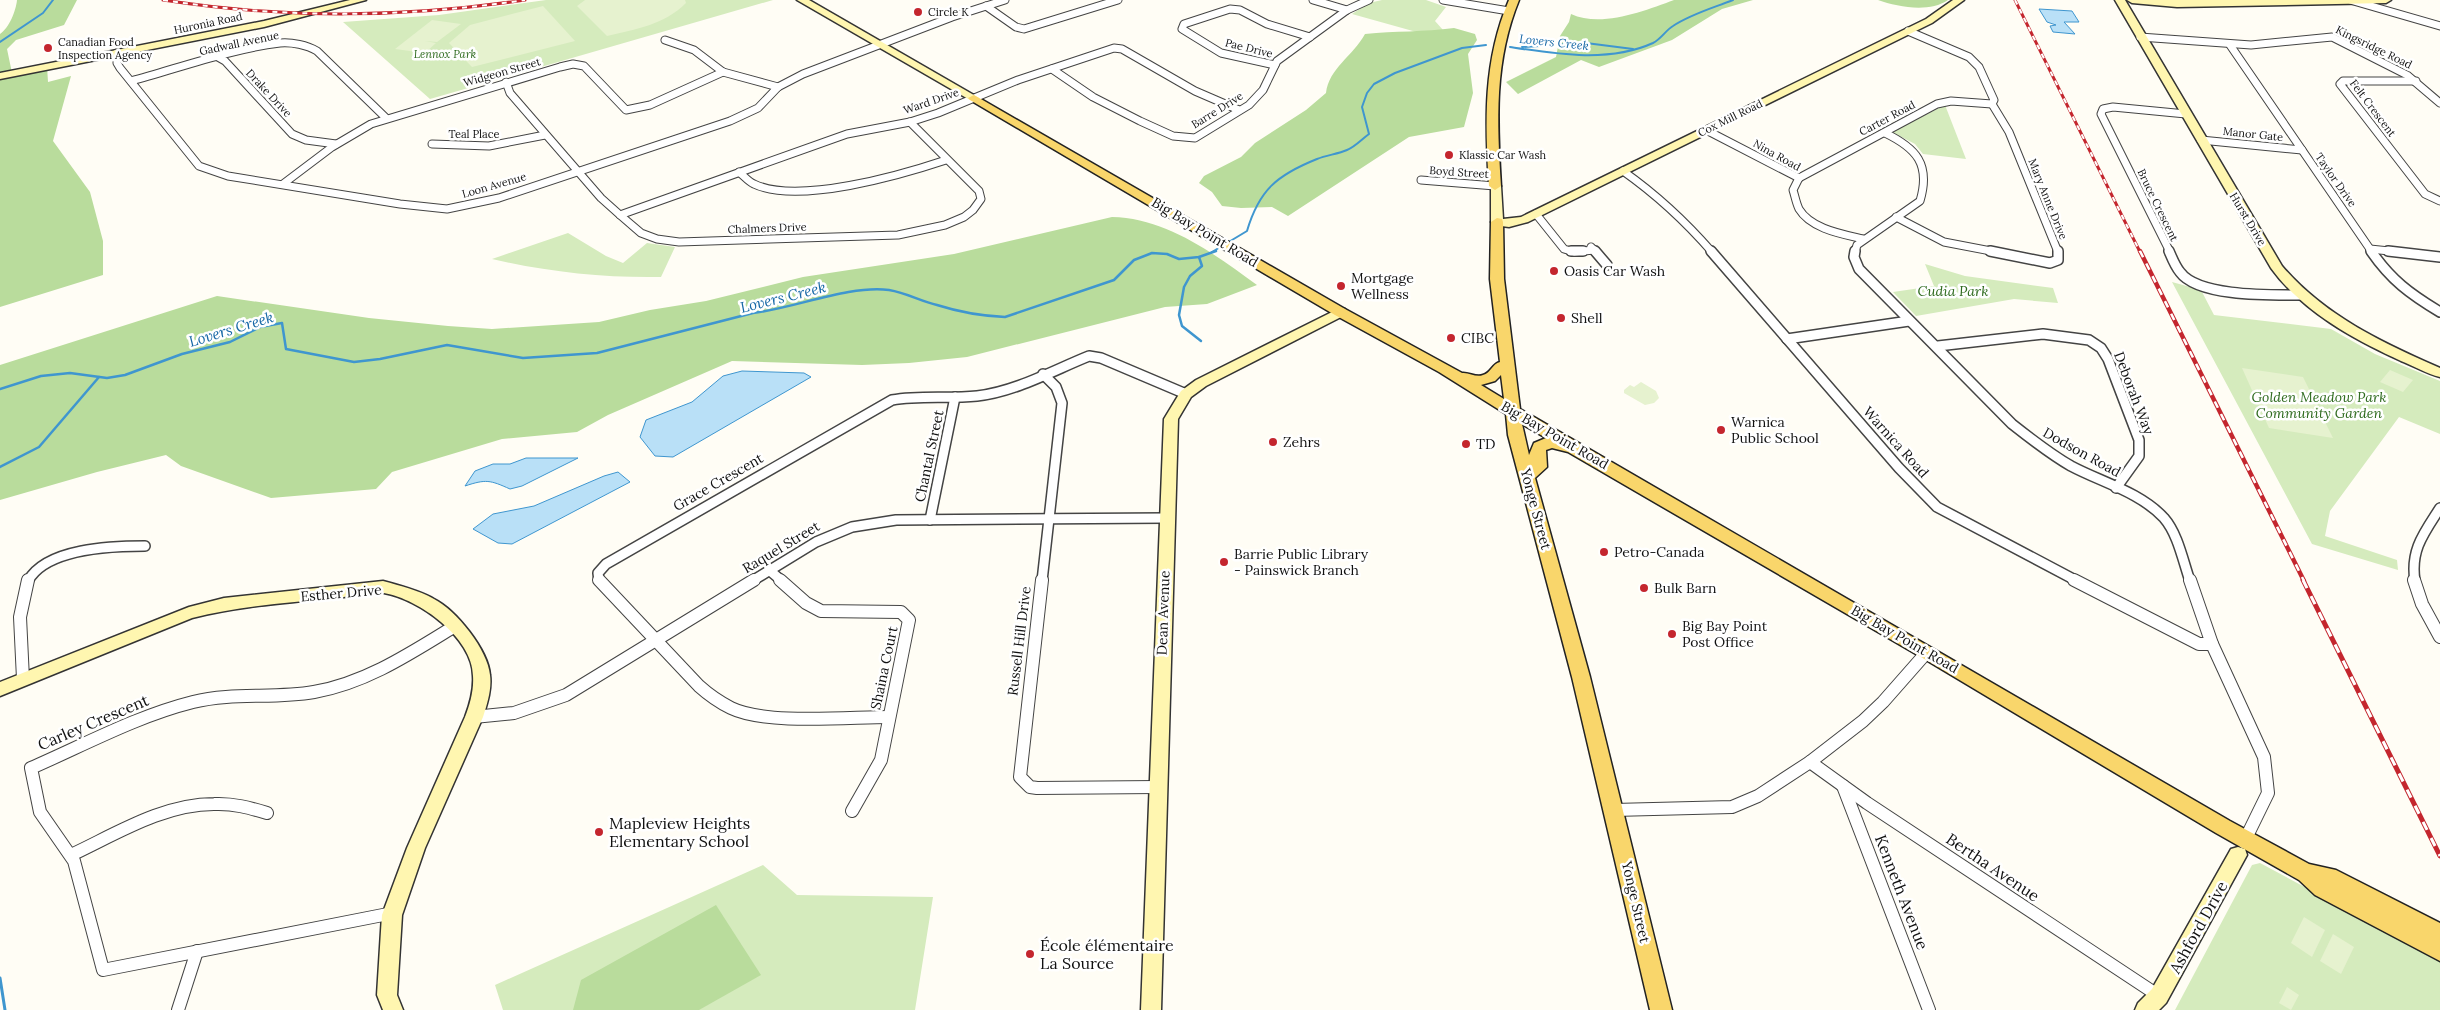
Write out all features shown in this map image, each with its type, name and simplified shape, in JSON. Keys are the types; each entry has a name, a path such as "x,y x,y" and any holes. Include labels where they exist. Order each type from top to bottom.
{"main road":[{"name":"Yonge Street","path":"1495,186 1490,97 1497,49 1511,6"},
{"name":"Big Bay Point Road","path":"974,98 1340,312 1444,369 1584,454 1927,652 2241,847 2306,873 2322,888 2438,941"},
{"name":"Yonge Street","path":"1497,222 1497,279 1516,434 1614,810 1661,1010"},
{"path":"1444,369 1477,381 1496,375 1499,367 1507,364"},
{"path":"1527,476 1540,467 1537,452 1539,447 1545,444 1556,443 1572,451 1584,454"}],"street":[{"name":"Huronia Road","path":"0,76 255,26 361,0"},
{"name":"Big Bay Point Road","path":"802,0 974,98"},
{"name":"Loon Avenue","path":"117,53 117,63 199,166 228,176 400,204 447,209 499,198 730,121 758,108 778,88 803,74 1005,0"},
{"path":"986,6 1016,27 1024,29 1118,0"},
{"path":"1313,0 1347,10"},
{"name":"Barre Drive","path":"1052,69 1093,97 1173,136 1184,139 1195,138 1248,105 1263,90 1277,61 1347,10 1369,0"},
{"path":"1443,0 1511,6"},
{"name":"Cox Mill Road","path":"1497,222 1509,224 1524,220 1929,21 1959,0"},
{"name":"Hurst Drive","path":"2120,0 2277,268 2300,295 2326,315 2360,336 2440,373"},
{"path":"2132,0 2177,4 2386,0"},
{"path":"2352,1 2440,26"},
{"name":"Pae Drive","path":"1275,65 1221,53 1182,29 1184,24 1230,9 1240,10 1267,24 1310,37"},
{"name":"Mary Anne Drive","path":"1896,217 1944,242 1965,248 2050,264 2058,260 2058,252 2009,132 1992,104 1994,100 1979,66 1969,57 1908,31"},
{"name":"Kingsridge Road","path":"2140,37 2230,45 2287,44 2328,36 2382,60 2416,81 2440,103"},
{"path":"665,40 694,50 724,72 778,88"},
{"name":"Gadwall Avenue","path":"131,81 218,57 282,43 309,46 317,51 386,118"},
{"name":"Taylor Drive","path":"2230,45 2385,272 2399,286 2440,312"},
{"name":"Ward Drive","path":"620,214 847,134 910,122 938,113 1052,69 1114,48 1122,49 1195,91 1239,110"},
{"name":"Drake Drive","path":"218,57 225,61 292,134 306,140 336,144"},
{"name":"Widgeon Street","path":"283,184 336,144 363,127 386,118 560,67 573,64 584,66 620,106 626,110 636,109 680,93 724,72"},
{"name":"Felt Crescent","path":"2416,81 2343,81 2340,84 2425,194 2440,201"},
{"name":"Chalmers Drive","path":"506,82 510,93 577,171 641,233 657,240 679,242 898,235 945,225 964,217 973,210 981,199 979,191 910,122"},
{"name":"Carter Road","path":"1800,178 1848,150 1885,133 1937,104 1951,101 1992,104"},
{"name":"Bruce Crescent","path":"2186,114 2113,107 2103,109 2100,114 2180,273 2187,280 2208,288 2263,294 2300,295"},
{"name":"Nina Road","path":"1706,130 1800,178 1793,190 1800,210 1808,218 1841,234 1863,239"},
{"path":"1863,239 1920,201 1924,192 1922,171 1916,153 1909,146 1885,133"},
{"name":"Teal Place","path":"432,144 491,147 515,144 545,135"},
{"name":"Manor Gate","path":"2201,140 2302,150"},
{"path":"739,172 743,179 762,188 778,190 839,187 881,180 946,160"},
{"name":"Warnica Road","path":"1623,171 1658,195 1687,223 1899,468 1937,506 1960,521 2199,644 2212,644"},
{"name":"Boyd Street","path":"1421,180 1495,186"},
{"name":"Yonge Street","path":"1495,186 1497,222"},
{"path":"1536,214 1564,249 1574,252 1592,248 1606,265"},
{"name":"Dodson Road","path":"1863,239 1857,245 1854,257 1859,269 1909,321 1938,346 2012,424 2035,443 2070,465 2146,503 2165,519 2175,537 2212,644 2264,757 2268,793 2241,847"},
{"path":"2370,249 2440,256"},
{"name":"Dean Avenue","path":"1151,1010 1166,518 1170,427 1174,411 1186,394 1208,378 1340,312"},
{"path":"1787,339 1909,321"},
{"name":"Deborah Way","path":"1938,346 2043,334 2089,340 2102,348 2140,440 2139,456 2116,488"},
{"name":"Grace Crescent","path":"889,717 782,718 742,712 722,704 707,693 656,641 598,579 598,574 606,564 883,404 908,397 955,397 1002,391 1082,358 1095,356 1186,394"},
{"name":"Russell Hill Drive","path":"1043,374 1056,387 1062,403 1020,777 1030,787 1037,788 1158,788"},
{"name":"Chantal Street","path":"930,520 955,397"},
{"path":"2440,508 2418,542 2412,567 2416,591 2440,637"},
{"name":"Raquel Street","path":"474,717 514,713 566,695 816,542 852,527 880,521 1166,518"},
{"path":"23,679 20,622 28,579 38,568 59,558 103,547 145,546"},
{"name":"Shaina Court","path":"770,570 806,603 821,610 894,612 906,616 909,620 881,760 852,811"},
{"name":"Esther Drive","path":"0,689 189,613 224,604 383,587 408,594 431,604 455,626 470,644 480,664 482,689 474,717 416,848 393,913 387,995 393,1010"},
{"name":"Carley Crescent","path":"393,913 103,970 71,855 40,812 31,768 159,713 193,702 232,696 304,694 342,685 373,672 455,626"},
{"path":"1614,810 1732,807 1758,796 1810,762 1870,715 1927,652"},
{"name":"Bertha Avenue","path":"1810,762 2152,1003"},
{"name":"Kenneth Avenue","path":"1842,786 1928,1010"},
{"path":"71,855 157,815 186,805 225,804 267,813"},
{"name":"Ashford Drive","path":"2152,1003 2241,847"},
{"path":"178,1010 197,952"}],"green space":[{"path":"17,0 77,0 64,25 16,40 7,49 12,73 47,66 48,82 71,76 53,141 90,192 103,241 103,275 0,307 0,34 12,19"},
{"name":"Lennox Park","path":"546,0 773,0 430,99 343,22 439,15"},
{"path":"585,0 685,0 686,3 659,21 607,36 577,6"},
{"path":"1382,0 1426,0 1446,7 1435,21 1443,30 1420,33 1352,14 1369,3"},
{"path":"1674,0 1753,0 1722,9 1672,40 1599,67 1581,60 1518,94 1506,82 1556,57 1560,36 1569,22 1571,14 1583,18 1609,19 1636,13"},
{"path":"1878,0 1948,0 1932,6 1913,8"},
{"path":"543,6 575,41 472,67 449,43 470,25"},
{"path":"432,20 461,24 437,42 425,41 436,43 425,53 395,49"},
{"path":"1454,28 1475,34 1477,40 1468,54 1473,93 1464,127 1409,137 1288,216 1272,207 1241,208 1222,206 1212,192 1199,183 1204,176 1241,157 1255,143 1306,110 1326,93 1328,84 1336,69 1365,34"},
{"path":"1945,105 1966,159 1923,154 1915,144 1892,132"},
{"path":"1112,217 1132,219 1171,231 1207,250 1257,285 1207,304 1165,307 967,357 909,363 862,365 732,361 608,415 577,432 502,439 392,472 376,489 271,498 181,466 166,455 97,472 0,500 0,365 217,296 369,318 492,329 599,322 650,310 706,301 803,277 954,254"},
{"path":"568,233 606,256 623,263 647,243 675,247 661,277 576,273 492,259"},
{"name":"Cudia Park","path":"1925,264 1965,276 2053,288 2058,303 2014,299 1916,316 1893,292 1934,286"},
{"name":"Golden Meadow Park Community Garden","path":"2172,282 2201,290 2214,315 2331,329 2375,354 2440,381 2440,434 2399,417 2330,511 2325,536 2397,560 2398,570 2312,544"},
{"path":"2242,368 2303,377 2333,438 2269,428"},
{"path":"2390,370 2413,380 2403,392 2380,382"},
{"path":"1641,382 1656,391 1659,398 1654,403 1645,405 1624,393 1624,390 1630,385 1634,387"},
{"path":"2260,863 2440,960 2440,1010 2175,1010 2252,865"},
{"path":"763,865 797,895 933,897 915,1010 503,1010 495,985"},
{"path":"716,905 761,975 699,1010 573,1010 581,980"},
{"path":"2304,917 2325,930 2312,957 2291,943"},
{"path":"2333,934 2354,947 2341,974 2320,961"},
{"path":"2287,987 2299,995 2291,1010 2279,1003"}],"water":[{"path":"2039,9 2072,11 2079,22 2064,22 2075,34 2053,32 2050,26 2056,25 2047,22"},
{"path":"742,371 804,373 811,377 673,457 655,456 640,437 646,420 692,402 723,376"},
{"path":"526,458 578,458 522,486 510,489 488,482 478,482 465,486 475,471 493,464 510,464"},
{"path":"618,472 630,482 512,544 498,543 473,529 493,514 534,506 604,476"}],"waterway":[{"path":"0,42 43,13 53,0"},
{"name":"Lovers Creek","path":"1510,47 1582,55 1619,53 1653,43 1680,22 1733,0"},
{"path":"1522,47 1586,43 1633,49"},
{"name":"Lovers Creek","path":"1212,252 1247,231 1257,205 1264,194 1280,178 1317,159 1350,149 1369,134 1362,107 1367,93 1374,84 1395,73 1462,48 1486,45"},
{"name":"Lovers Creek","path":"1199,257 1216,251"},
{"name":"Lovers Creek","path":"0,389 41,376 70,373 107,378 125,375 182,354 230,342 260,327 282,323 286,349 354,362 380,359 447,345 523,358 597,353 753,313 839,294 873,289 896,291 962,312 1005,317 1114,280 1134,260 1152,253 1167,254 1179,259 1199,257"},
{"path":"1199,257 1202,266 1190,276 1184,287 1179,315 1182,326 1201,341"},
{"path":"0,467 39,447 99,377"},
{"path":"0,978 5,1010"}],"railway":[{"path":"163,0 254,11 344,14 434,10 525,0"},
{"path":"2015,0 2140,252"},
{"path":"2140,251 2304,581"},
{"path":"2303,580 2440,856"}],"place":[{"name":"Circle K","path":"918,12"},
{"name":"Canadian Food Inspection Agency","path":"48,48"},
{"name":"Klassic Car Wash","path":"1449,155"},
{"name":"Oasis Car Wash","path":"1554,271"},
{"name":"Mortgage Wellness","path":"1341,286"},
{"name":"Shell","path":"1561,318"},
{"name":"CIBC","path":"1451,338"},
{"name":"Warnica Public School","path":"1721,430"},
{"name":"Zehrs","path":"1273,442"},
{"name":"TD","path":"1466,444"},
{"name":"Petro-Canada","path":"1604,552"},
{"name":"Barrie Public Library - Painswick Branch","path":"1224,562"},
{"name":"Bulk Barn","path":"1644,588"},
{"name":"Big Bay Point Post Office","path":"1672,634"},
{"name":"Mapleview Heights Elementary School","path":"599,832"},
{"name":"École élémentaire La Source","path":"1030,954"}]}
